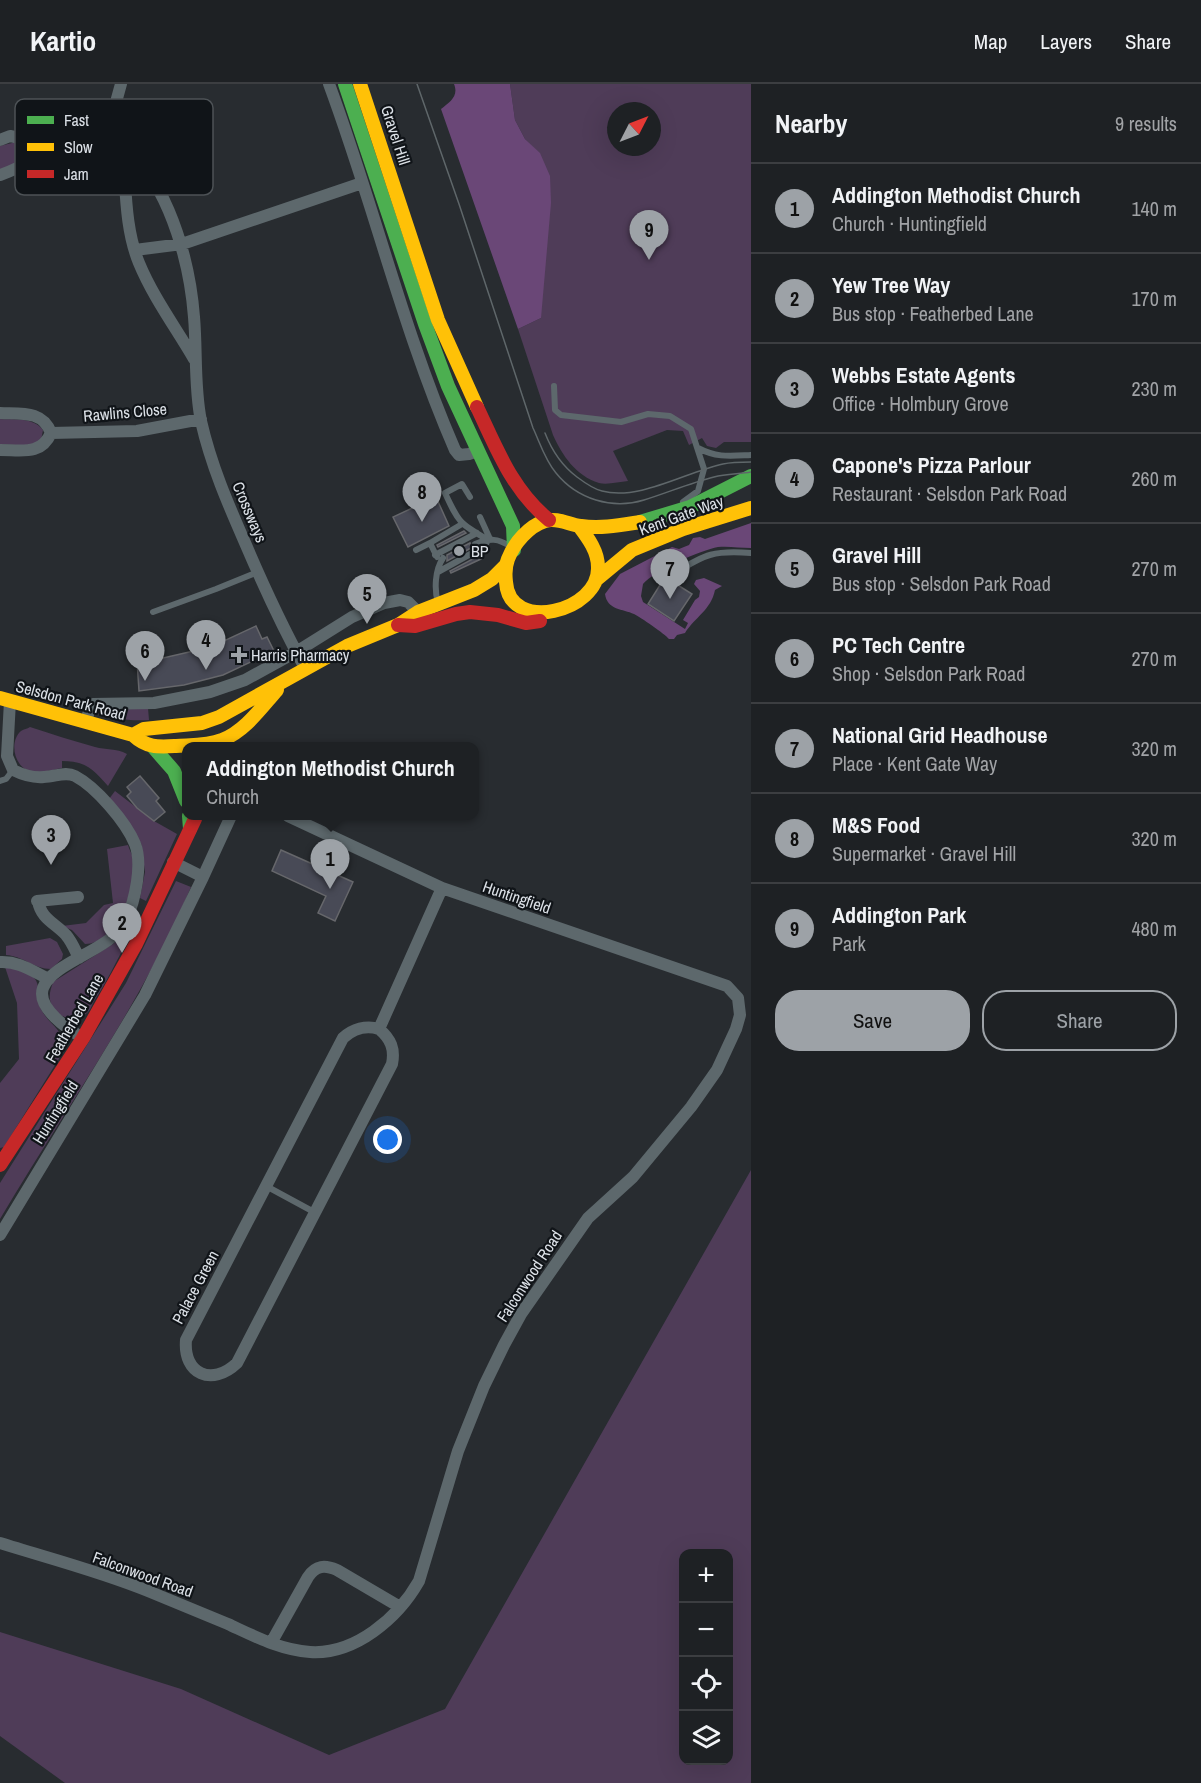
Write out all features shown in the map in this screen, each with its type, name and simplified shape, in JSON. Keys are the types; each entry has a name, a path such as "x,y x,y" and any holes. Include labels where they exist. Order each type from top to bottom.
{"main road":[{"name":"Gravel Hill","path":"345,84 424,324 474,453 513,526 514,550"},
{"name":"Gravel Hill","path":"360,84 438,320 506,470 518,491 549,520"},
{"name":"Kent Gate Way","path":"579,526 610,526 666,516 691,507 751,476"},
{"name":"Kent Gate Way","path":"597,579 632,550 683,529 751,508"},
{"path":"549,520 579,526 594,550 598,568 597,579 592,587 577,600 560,609 536,613 525,611 511,599 504,587 506,565 514,550 534,527 549,520"},
{"name":"Selsdon Park Road","path":"133,735 144,729 202,723 219,717 347,646 398,625 438,603 487,583 506,565"},
{"name":"Selsdon Park Road","path":"398,625 415,626 470,612 498,615 526,623 535,622 560,609"},
{"name":"Selsdon Park Road","path":"224,742 245,726 286,680"},
{"name":"Selsdon Park Road","path":"5,700 133,735 142,743 153,747 182,746"},
{"path":"219,717 223,742"},
{"path":"202,723 205,742"},
{"path":"153,747 178,779 182,790"},
{"name":"Featherbed Lane","path":"0,1165 83,1038 135,944 190,822"}],"street":[{"path":"117,99 121,84"},
{"name":"Gravel Hill","path":"329,84 411,337 438,411 455,450 459,454 474,453"},
{"path":"0,140 15,136"},
{"path":"0,175 15,169"},
{"path":"135,250 182,244 362,183"},
{"name":"Crossways","path":"126,195 135,250 140,263 160,303 195,360"},
{"name":"Crossways","path":"160,195 182,244 194,317 195,360 201,419 220,484 258,572 305,668"},
{"path":"0,413 37,416 51,433 39,449 0,450"},
{"name":"Rawlins Close","path":"51,433 137,430 201,419"},
{"path":"86,721 93,704 154,703 210,692 245,680 296,652 351,617 384,603 400,600 408,602 418,612"},
{"path":"5,700 7,756 13,770 25,776 74,775 93,788 122,822 135,844 138,856 138,871 126,921 110,940 79,957 49,979 43,988 44,1003 51,1014 83,1038"},
{"name":"Huntingfield","path":"0,1235 145,994 229,820"},
{"name":"Huntingfield","path":"297,820 442,888 727,986 738,998"},
{"path":"173,862 203,877"},
{"path":"379,1029 442,888"},
{"path":"78,897 38,901 39,910 48,922 66,936 79,957"},
{"path":"0,962 10,961 49,979"},
{"name":"Falconwood Road","path":"0,1543 144,1589 271,1643 310,1652 340,1648 382,1626 411,1595 419,1581 458,1451 484,1386 521,1314 588,1218 633,1177 691,1107 717,1070 736,1029 740,1015 738,998"},
{"name":"Palace Green","path":"371,1026 379,1029 391,1042 392,1064 237,1364 223,1374 204,1375 187,1359 186,1340 266,1186 343,1038 362,1028 371,1026"},
{"path":"271,1643 308,1576 314,1569 321,1567 337,1570 400,1607"}],"lane":[{"path":"555,386 555,410 561,415 621,422 648,414 670,416 691,429 704,469 698,490 666,516"},
{"path":"698,448 711,454 751,455"},
{"path":"470,498 462,484 445,493 456,518 462,524 489,539 501,540 514,550"},
{"path":"480,517 489,539"},
{"path":"416,550 462,524"},
{"path":"435,555 477,533"},
{"path":"475,544 489,539"},
{"path":"438,572 485,546 489,539"},
{"path":"430,543 435,555 441,560 434,591 438,603"},
{"path":"675,573 710,553 728,551 751,553"},
{"path":"153,612 258,572"},
{"path":"0,781 6,779 13,770"},
{"path":"266,1186 315,1213"}],"shaded area":[{"path":"454,84 510,84 515,120 525,139 540,153 550,176 551,203 541,318 518,329 441,109 454,95"},
{"path":"510,84 751,84 751,442 724,442 716,448 707,446 702,438 689,445 683,431 667,430 613,451 628,481 609,484 591,480 565,457 553,435 518,329 541,318 540,154 525,139 515,120"},
{"path":"15,142 15,164 0,171 0,146"},
{"path":"0,419 34,423 43,430 41,440 30,446 0,444"},
{"path":"751,523 751,548 718,547 710,549 667,567 643,584 641,596 643,602 685,629 688,623 683,620 699,597 700,591 694,584 696,580 704,578 722,586 715,590 710,603 685,633 677,635 674,639 669,639 634,614 612,606 606,599 605,594 620,574 672,547 679,549 689,545 693,538 705,539"},
{"path":"148,708 149,720 121,719 94,713 96,710"},
{"path":"30,727 95,747 127,754 108,786 83,764 62,761 62,768 41,772 29,771 20,764 14,747 17,735"},
{"path":"115,791 154,821 177,834 146,901 140,898 145,872 141,843 109,799"},
{"path":"128,845 133,858 133,870 129,897 123,911 107,934 97,941 85,944 72,930 62,926 86,923 104,905 113,903 107,849"},
{"path":"176,881 191,887 171,931 126,1015 0,1219 0,1183 126,983"},
{"path":"123,935 128,939 89,1011 82,1017 70,1018 55,1010 50,1000 53,982 113,944"},
{"path":"50,938 57,942 63,954 62,959 51,969 6,955 6,946"},
{"path":"5,967 25,972 35,979 40,1007 61,1035 63,1048 60,1057 4,1147 0,1148 0,1083 19,1059 17,1003"},
{"path":"751,1170 751,1783 65,1783 0,1736 0,1632 181,1689 329,1755 445,1709"}],"building":[{"path":"436,497 449,526 408,547 393,517"},
{"path":"464,531 466,533 438,547 437,545"},
{"path":"470,543 471,548 447,561 447,555"},
{"path":"480,555 481,559 451,573 450,571"},
{"path":"665,577 692,594 674,621 648,604"},
{"path":"256,626 262,639 267,637 274,651 223,675 184,685 139,691 137,661 150,661 211,647"},
{"path":"140,776 159,798 156,801 165,812 154,821 137,808 127,796 131,792 127,787"},
{"path":"281,850 353,882 335,921 318,913 326,896 272,871"}],"tram line":[{"path":"417,84 533,428 556,473 574,490 585,496 620,504 644,500 714,477 751,472"},
{"path":"545,433 566,468 595,489 616,493 647,489 723,464 751,462"}],"traffic: fast":[{"path":"345,84 448,386 513,526 514,550"},
{"path":"640,522 690,507 751,476"},
{"path":"153,747 174,771 182,791"},
{"path":"189,820 190,829"}],"traffic: slow":[{"path":"360,84 438,320 477,407"},
{"path":"597,579 632,550 683,529 751,508"},
{"path":"579,526 596,556 598,567 595,583 585,596 571,605 554,611 537,612 522,608 511,598 505,573 514,547 533,527 550,520 596,527 640,522"},
{"path":"133,735 144,729 202,723 219,717 347,646 398,625 418,612 474,590 492,579 506,565"},
{"path":"217,742 238,731 277,690"},
{"path":"0,698 133,735 153,746 182,746"}],"traffic: jam":[{"path":"477,407 515,482 525,496 549,520"},
{"path":"398,625 415,626 470,612 498,615 526,623 540,621"},
{"path":"0,1165 83,1038 136,944 195,820"}],"place":[{"name":"Addington Park","path":"649,260"},
{"name":"M&S Food","path":"422,522"},
{"name":"BP","path":"459,551"},
{"name":"National Grid Headhouse","path":"670,599"},
{"name":"Gravel Hill","path":"367,624"},
{"name":"Harris Pharmacy","path":"239,655"},
{"name":"Capone's Pizza Parlour","path":"206,670"},
{"name":"PC Tech Centre","path":"145,681"},
{"name":"Webbs Estate Agents","path":"51,865"},
{"name":"Addington Methodist Church","path":"330,889"},
{"name":"Yew Tree Way","path":"122,953"}]}
